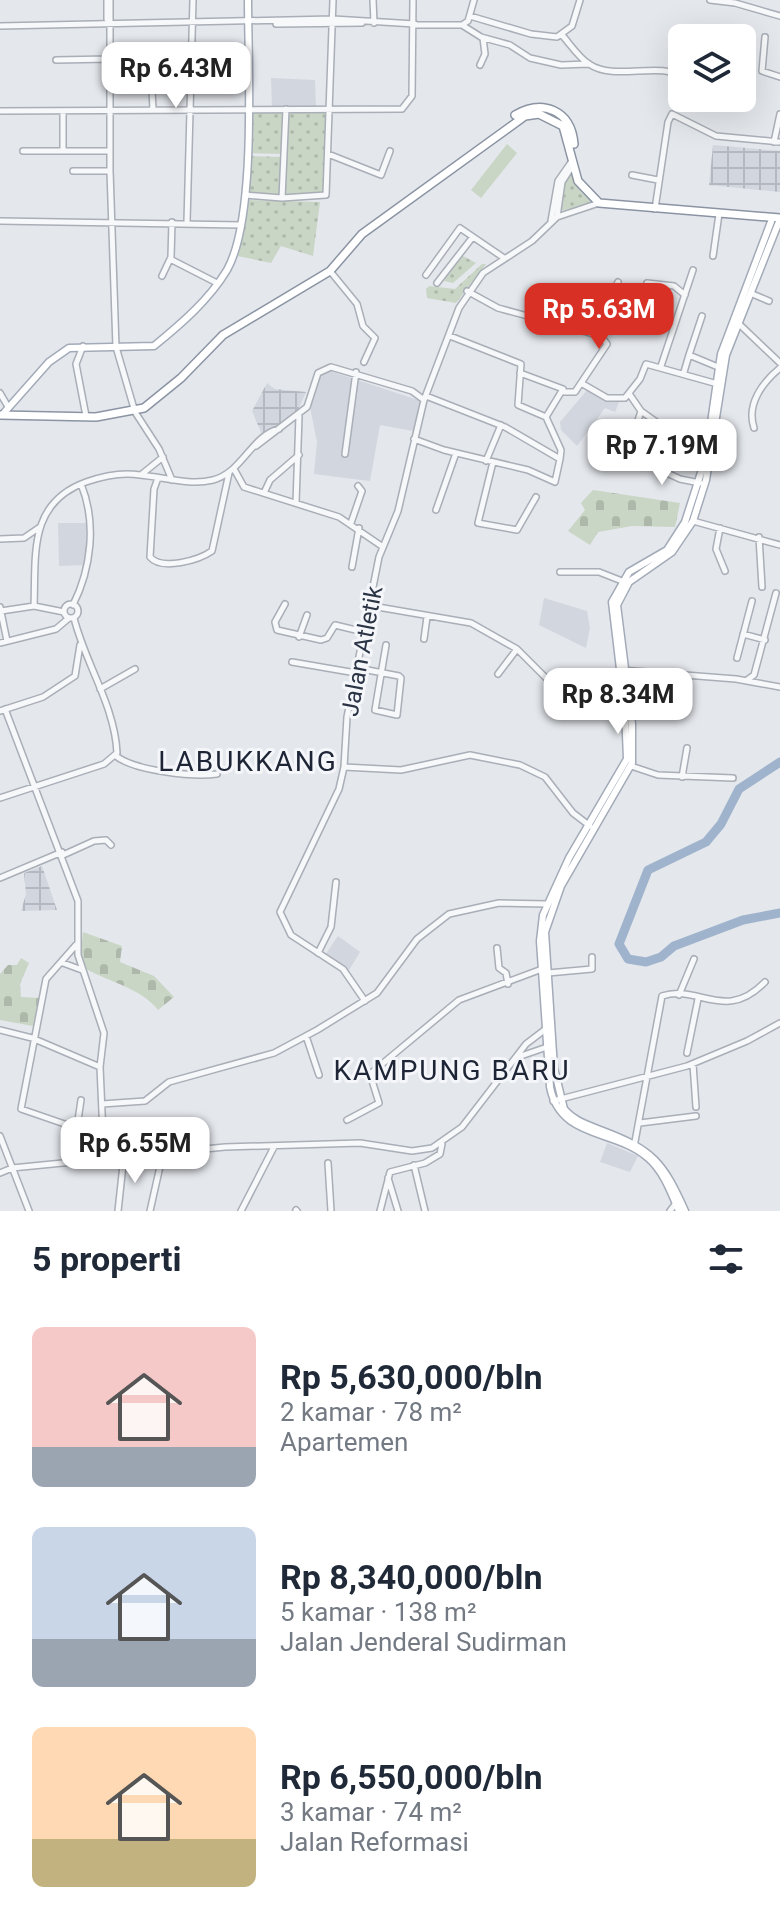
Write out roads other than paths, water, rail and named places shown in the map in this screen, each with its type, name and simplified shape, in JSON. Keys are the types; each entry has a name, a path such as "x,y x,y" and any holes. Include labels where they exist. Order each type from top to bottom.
{"highway":[{"path":"1,415 86,417 135,412 164,392 223,335 330,271 362,234 520,118 539,114 563,126 584,190 599,203 777,219"}],"main road":[{"path":"1,415 7,405 57,356 83,346 154,346 198,307 217,283 235,252 245,195 248,0"},
{"path":"735,321 777,219"},
{"path":"623,670 612,607 622,581 673,544 702,484 718,367 777,219"},
{"path":"556,1099 544,939 549,915 576,853 631,766 617,614 620,596 638,574 672,552 693,521 724,353"},
{"path":"14,399 16,416"},
{"path":"546,970 540,928 547,904 625,766 628,711"},
{"path":"550,1027 547,1047 556,1099 576,1126 634,1145 660,1162 682,1211"},
{"path":"634,1145 655,1165 682,1211"}],"street":[{"path":"109,0 110,171 116,347 135,412 163,457 172,480"},
{"path":"187,222 193,0"},
{"path":"245,195 282,198 326,196 333,0"},
{"path":"373,0 374,21"},
{"path":"0,111 402,109 412,96 413,0"},
{"path":"462,25 470,16 474,0"},
{"path":"562,35 574,22 580,0"},
{"path":"710,0 735,3 780,16"},
{"path":"470,16 531,34 562,35 589,64"},
{"path":"0,26 108,27 333,21 462,25 483,38 510,45 530,58 561,65 589,64 615,73 668,72"},
{"path":"765,37 762,71 780,77"},
{"path":"480,65 485,54 483,38"},
{"path":"135,55 151,53 153,110"},
{"path":"56,60 109,59"},
{"path":"282,198 286,109"},
{"path":"63,111 63,151"},
{"path":"655,209 668,122 672,114 716,136 777,142 780,114"},
{"path":"23,151 110,151"},
{"path":"328,154 381,175 390,151"},
{"path":"557,217 562,182 573,159"},
{"path":"551,222 558,181 573,159"},
{"path":"73,171 110,171"},
{"path":"632,175 658,180"},
{"path":"563,392 575,392 605,351 606,342 601,336 498,308 467,291 483,273 557,217 599,203"},
{"path":"713,256 719,214"},
{"path":"0,221 241,225"},
{"path":"162,276 170,259 172,222"},
{"path":"426,275 461,228 504,258"},
{"path":"437,283 472,238"},
{"path":"170,259 217,283"},
{"path":"661,366 693,270"},
{"path":"330,271 357,304 363,326 375,338 364,362"},
{"path":"601,336 604,309 618,282"},
{"path":"647,283 674,286 685,295"},
{"name":"Jalan Atletik","path":"365,1001 343,969 291,935 280,912 335,798 344,767 347,717 383,547 398,511 426,395 467,291"},
{"path":"749,293 769,301"},
{"path":"684,372 702,316"},
{"path":"735,321 780,365 758,392 752,415 754,428"},
{"path":"414,439 456,453 528,470 555,482 561,450 546,417 518,406 521,364 450,336"},
{"path":"83,346 76,364 86,417"},
{"path":"689,355 718,367"},
{"path":"630,394 646,364 684,372 714,383"},
{"path":"34,606 36,545 54,499 81,484 126,473 204,481 232,471 264,436 298,415 309,402 319,371 335,366 426,395 501,425 560,459"},
{"path":"345,454 356,372"},
{"path":"520,373 561,386 563,392"},
{"path":"581,383 607,398 630,394"},
{"path":"412,391 426,395"},
{"path":"546,417 563,392"},
{"path":"0,393 7,405"},
{"path":"630,394 641,411 680,439"},
{"path":"641,411 626,458 630,456 680,479 702,484"},
{"path":"296,503 298,415"},
{"path":"501,425 478,523 517,530 536,497"},
{"path":"436,510 456,453"},
{"path":"264,493 270,480 299,455"},
{"path":"141,475 163,457"},
{"path":"158,478 154,489 150,557 156,563 167,563 212,551 232,471"},
{"path":"232,471 244,487 351,523 383,547"},
{"path":"73,605 88,560 88,516 81,484"},
{"path":"351,523 362,491 358,486"},
{"path":"693,521 780,545"},
{"path":"24,538 41,526"},
{"path":"352,567 359,528"},
{"path":"720,528 716,549 725,571"},
{"path":"759,537 762,587"},
{"path":"0,539 24,538 36,545"},
{"path":"560,572 599,572 622,581"},
{"path":"747,680 754,675 776,593"},
{"path":"737,658 752,601"},
{"path":"285,604 276,629 299,637 325,640 335,625 364,632"},
{"path":"64,612 66,606 73,605"},
{"path":"73,605 78,611 71,618 56,629 3,642 1,609 34,606 64,612 71,618 100,689 116,742 116,756"},
{"path":"372,606 471,623 517,649 557,689 628,711"},
{"path":"299,637 307,615"},
{"path":"424,639 427,617"},
{"path":"743,634 765,640"},
{"path":"80,644 75,676 43,697 2,710 62,853 79,907 76,945 104,1033 105,1049 100,1067 104,1158"},
{"path":"292,662 381,673 402,680 395,716 375,710 381,673 386,645"},
{"path":"498,674 517,649"},
{"path":"100,689 135,669"},
{"path":"623,670 747,680 780,687"},
{"path":"682,777 687,748"},
{"path":"344,767 401,770 470,755 520,765 545,777 573,813 590,826"},
{"path":"116,756 127,763 152,768 200,776 217,774"},
{"path":"0,798 35,788 116,756"},
{"path":"631,766 658,775 733,778"},
{"path":"0,878 98,840 106,840 111,845"},
{"path":"318,953 331,927 336,882"},
{"path":"102,1104 145,1101 169,1082 274,1053 306,1036 365,1001 385,985 417,939 449,914 499,903 547,904"},
{"path":"76,945 46,979 32,1038 22,1110 85,1131 103,1128"},
{"path":"497,948 499,968 506,973 508,984"},
{"path":"347,1120 379,1103 379,1092 369,1075 393,1051 423,1033 459,1000 546,970 592,969 592,957"},
{"path":"679,995 694,959"},
{"path":"63,963 82,970"},
{"path":"634,1145 662,996 723,1001 750,997 765,982"},
{"path":"687,1053 698,999"},
{"path":"556,1099 693,1064 780,1023"},
{"path":"0,1173 12,1168 124,1156 274,1147 360,1143 418,1151 442,1144 462,1127 517,1057 550,1027"},
{"path":"0,1030 32,1038 100,1067"},
{"path":"306,1036 319,1075"},
{"path":"517,1057 547,1047"},
{"path":"693,1064 696,1107"},
{"path":"77,1127 81,1100"},
{"path":"640,1123 696,1116"},
{"path":"0,1136 29,1211"},
{"path":"380,1211 387,1177 392,1170 438,1156 442,1144"},
{"path":"241,1211 274,1147"},
{"path":"150,1211 163,1153"},
{"path":"118,1211 124,1156"},
{"path":"328,1163 331,1211"},
{"path":"414,1165 425,1211"},
{"path":"387,1177 398,1211"},
{"path":"670,1211 676,1203"}],"waterway":[{"path":"780,762 739,789 721,824 706,842 648,870 619,944 628,959 646,962 661,957 674,946 743,920 780,913"}],"district":[{"name":"LABUKKANG","path":"248,761"},
{"name":"KAMPUNG BARU","path":"452,1070"}]}
